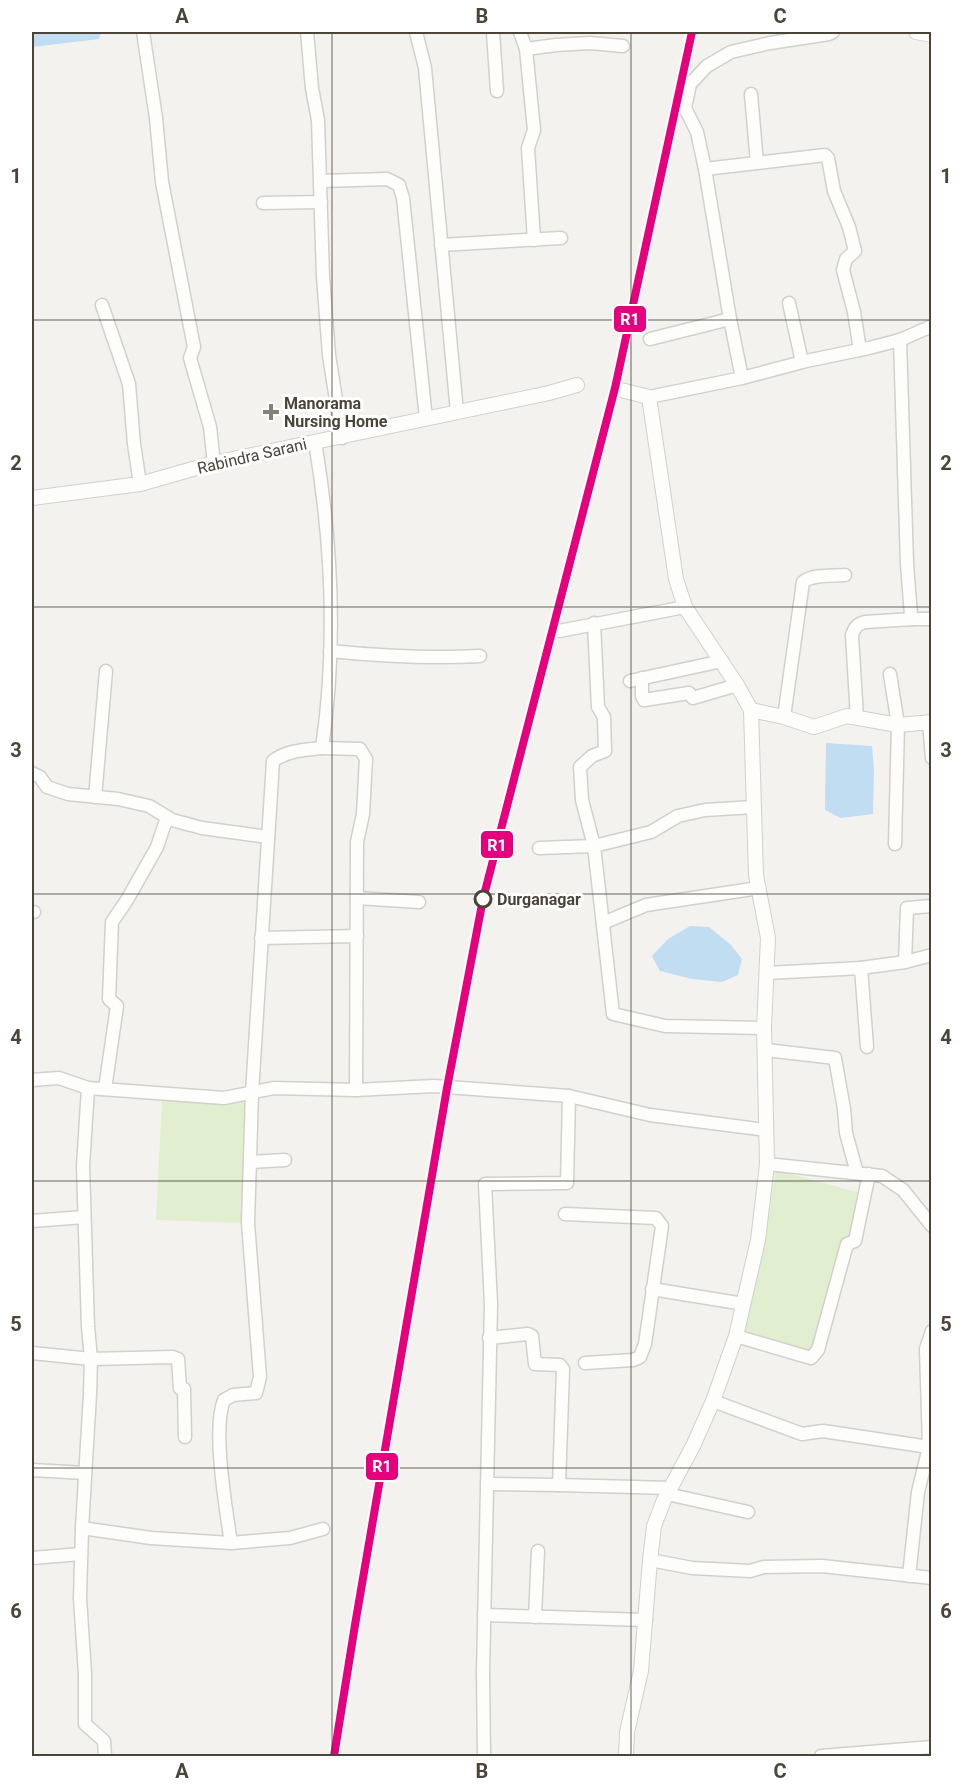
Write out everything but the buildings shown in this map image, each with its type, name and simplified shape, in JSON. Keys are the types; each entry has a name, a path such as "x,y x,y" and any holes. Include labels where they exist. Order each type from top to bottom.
{"street":[{"path":"143,32 156,118 162,182 194,347 190,358 210,427 214,463"},
{"path":"307,32 312,88 318,120 323,277 329,355 342,438"},
{"path":"416,32 425,68 457,412"},
{"path":"493,32 497,92"},
{"path":"520,32 525,49 534,129 528,148 534,240"},
{"path":"742,378 705,169 697,132 686,108 690,84 707,66 731,52 833,32"},
{"path":"916,32 932,35"},
{"path":"525,49 590,43 623,46"},
{"path":"750,94 757,163"},
{"path":"705,169 825,155 828,158 834,191 849,227 855,251 846,259 843,270 854,312 860,350"},
{"path":"321,181 387,179 399,184 403,198 426,419"},
{"path":"263,203 321,202"},
{"path":"441,245 561,238"},
{"path":"789,303 802,362"},
{"path":"102,305 129,384 140,484"},
{"path":"650,339 730,319"},
{"path":"621,390 649,397 742,378 900,340 932,326"},
{"path":"900,340 907,564 913,619"},
{"name":"Rabindra Sarani","path":"32,498 140,484 214,463 342,438 577,385"},
{"path":"626,1756 627,1732 641,1671 654,1526 669,1491 693,1446 736,1336 758,1240 767,1164 764,1028 768,938 756,875 751,710 722,661 685,607 676,579 649,397"},
{"path":"315,442 327,531 330,651 329,687 322,748"},
{"path":"784,717 803,582 808,579 845,575"},
{"path":"559,631 685,607"},
{"path":"857,718 852,635 854,629 858,624 865,622 932,619"},
{"path":"594,623 598,707 604,717 605,750 592,756 580,767 582,800 594,846 613,1014 665,1026 764,1028"},
{"path":"330,651 378,656 441,658 480,656"},
{"path":"722,661 636,680 644,700 689,693 693,698 737,685"},
{"path":"85,796 106,671"},
{"path":"890,674 898,725 895,844"},
{"path":"751,710 784,717 814,727 847,716 898,725 930,722 932,758"},
{"path":"231,1543 219,1431 222,1407 224,1400 233,1395 256,1393 260,1377 248,1223 252,1093 273,761 281,755 295,751 322,748 360,749 366,759 363,814 357,842 356,1090"},
{"path":"32,773 40,777 47,787 85,796 118,799 149,806 167,818 202,828 267,837"},
{"path":"539,848 594,846 651,832 678,816 705,810 754,807"},
{"path":"105,1089 117,1006 109,999 112,922 157,847 167,818"},
{"path":"603,923 646,905 759,888"},
{"path":"357,898 419,902"},
{"path":"905,962 907,908 932,906"},
{"path":"261,938 357,936"},
{"path":"767,974 861,968 905,962 932,955"},
{"path":"861,968 867,1047"},
{"path":"736,1336 811,1358 818,1350 847,1244 855,1241 863,1174 846,1133 835,1058 766,1050"},
{"path":"32,1080 59,1078 88,1088 224,1098 274,1088 356,1090 435,1086 569,1096 650,1115 766,1131"},
{"path":"88,1088 82,1166 91,1359 82,1528 81,1598 85,1724 105,1741 105,1756"},
{"path":"484,1756 483,1673 491,1304 485,1184 567,1183 569,1096"},
{"path":"250,1162 285,1160"},
{"path":"767,1164 882,1176 903,1190 932,1226"},
{"path":"565,1214 656,1218 662,1227 645,1344 640,1357 633,1360 585,1363"},
{"path":"32,1221 84,1217"},
{"path":"652,1289 744,1304"},
{"path":"909,1576 918,1492 929,1447 926,1349 932,1331"},
{"path":"489,1338 528,1334 532,1336 535,1364 560,1365 563,1369 559,1485"},
{"path":"32,1353 91,1359 173,1357 178,1359 180,1388 184,1389 185,1437"},
{"path":"712,1401 802,1434 823,1431 929,1447"},
{"path":"32,1470 85,1473"},
{"path":"488,1484 669,1491 748,1512"},
{"path":"82,1528 151,1538 231,1543 290,1538 323,1529"},
{"path":"535,1617 538,1551"},
{"path":"32,1558 81,1554"},
{"path":"650,1560 692,1568 750,1571 764,1567 822,1566 932,1578"},
{"path":"484,1615 646,1620"},
{"path":"821,1756 932,1747"}],"green space":[{"path":"162,1100 246,1101 244,1223 156,1220"},
{"path":"776,1170 864,1194 810,1353 743,1335 763,1246"}],"water":[{"path":"32,32 101,32 99,39 32,47"},
{"path":"826,743 872,746 873,814 841,818 825,810"},
{"path":"690,926 709,927 731,945 742,959 738,975 722,982 692,979 660,971 652,956 668,939"}],"transit line":[{"name":"R1","path":"334,1756 447,1088 483,899 615,388 692,32"}],"place":[{"name":"Manorama Nursing Home","path":"271,412"},
{"name":"Durganagar","path":"483,899"}]}
